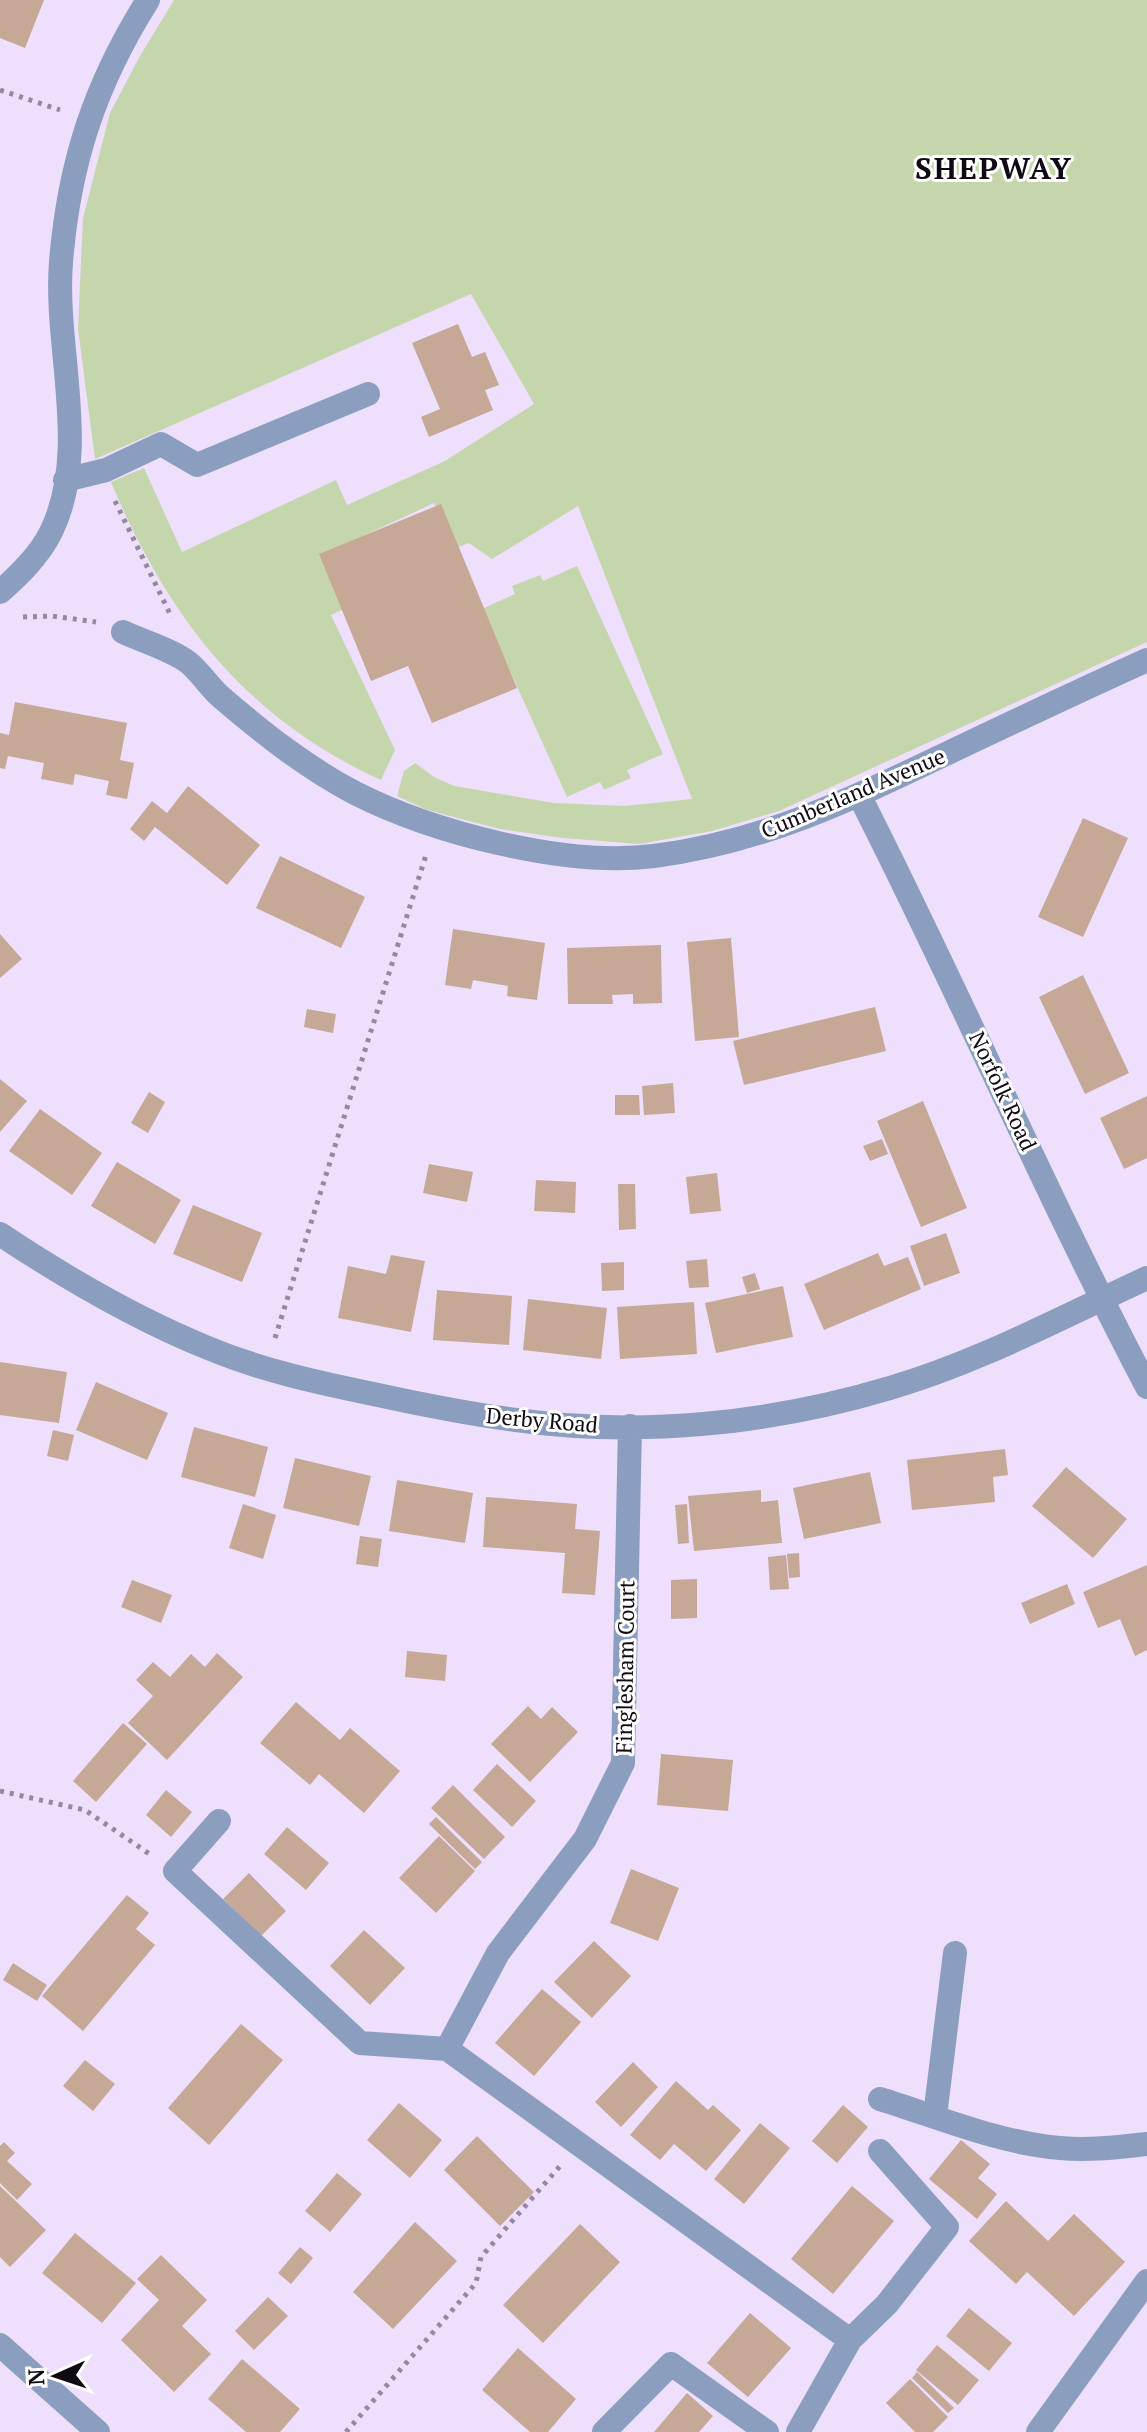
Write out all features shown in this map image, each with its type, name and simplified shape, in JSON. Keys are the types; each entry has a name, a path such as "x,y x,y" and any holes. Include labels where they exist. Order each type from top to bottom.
{"street":[{"path":"0,592 33,558 50,534 59,512 69,449 70,412 59,318 65,216 88,119 123,40 148,0"},
{"path":"65,480 106,470 161,444 197,465 368,394"},
{"name":"Cumberland Avenue","path":"123,632 187,662 221,697 303,762 389,809 436,826 521,847 608,857 651,856 705,848 795,822 1147,660"},
{"name":"Norfolk Road","path":"859,795 1101,1299 1147,1387"},
{"name":"Derby Road","path":"0,1234 87,1290 207,1348 265,1370 450,1411 534,1422 630,1426 740,1421 891,1388 988,1353 1147,1278"},
{"name":"Finglesham Court","path":"447,2049 498,1953 585,1839 623,1763 630,1426"},
{"path":"219,1821 175,1871 360,2043 447,2049 850,2340"},
{"path":"935,2116 955,1953"},
{"path":"880,2099 1017,2141 1058,2148 1095,2150 1147,2144"},
{"path":"798,2432 850,2340 887,2304 947,2227 880,2151"},
{"path":"1038,2432 1147,2281"},
{"path":"0,2345 98,2432"},
{"path":"604,2432 671,2364 767,2432"}],"path":[{"path":"0,90 88,119"},
{"path":"106,470 121,516 169,611 187,662"},
{"path":"21,618 36,615 81,619 104,623 123,632"},
{"path":"265,1370 436,826"},
{"path":"0,1791 85,1810 175,1871"},
{"path":"346,2432 476,2283 481,2257 579,2144"}],"green space":[{"path":"174,0 1147,0 1147,642 779,811 712,831 639,844 500,829 425,809 397,796 404,771 415,763 434,777 454,786 554,803 625,806 692,799 578,506 492,559 469,543 456,548 434,503 322,555 346,608 331,615 395,750 381,780 333,755 289,726 251,694 216,658 186,619 158,577 111,482 144,468 182,552 336,480 347,505 445,461 534,404 471,294 95,459 78,329 83,218 110,113"},
{"path":"577,566 663,754 627,770 631,778 604,790 600,782 567,797 482,609 515,594 512,586 540,575 543,581"}],"building":[{"path":"0,0 44,0 25,48 0,38"},
{"path":"458,324 472,357 485,352 499,385 485,390 493,410 429,437 421,417 440,409 412,343"},
{"path":"441,504 517,688 432,723 408,666 371,681 319,554"},
{"path":"15,702 127,723 120,760 134,763 127,799 106,795 109,781 75,774 73,785 41,779 44,763 8,756 5,769 0,768 0,733 9,735"},
{"path":"188,786 260,845 227,885 155,827 144,841 130,829 152,801 167,813"},
{"path":"1083,818 1128,838 1083,937 1038,917"},
{"path":"280,856 365,897 341,948 256,908"},
{"path":"453,929 545,943 537,1000 507,996 508,986 473,980 471,989 445,985"},
{"path":"0,934 22,959 0,978"},
{"path":"731,938 739,1037 695,1041 687,942"},
{"path":"661,945 662,1003 633,1004 633,994 612,995 613,1004 568,1004 567,948"},
{"path":"1083,975 1129,1073 1085,1094 1039,997"},
{"path":"875,1007 886,1051 744,1085 733,1041"},
{"path":"307,1009 336,1014 333,1033 304,1027"},
{"path":"0,1079 27,1101 0,1132"},
{"path":"673,1083 675,1113 644,1115 642,1086"},
{"path":"149,1092 165,1102 148,1133 131,1123"},
{"path":"615,1095 639,1095 640,1115 615,1115"},
{"path":"1147,1096 1147,1158 1124,1169 1100,1118"},
{"path":"923,1101 967,1208 921,1227 877,1121"},
{"path":"40,1109 102,1153 72,1195 9,1151"},
{"path":"882,1139 888,1154 870,1161 863,1146"},
{"path":"117,1162 181,1200 155,1244 91,1206"},
{"path":"429,1164 473,1172 467,1202 423,1193"},
{"path":"717,1173 721,1211 690,1214 686,1177"},
{"path":"536,1180 576,1182 575,1213 534,1211"},
{"path":"618,1184 635,1184 636,1229 619,1230"},
{"path":"193,1205 262,1233 242,1282 173,1254"},
{"path":"946,1233 960,1273 924,1286 910,1246"},
{"path":"878,1253 884,1266 908,1257 921,1289 824,1330 804,1284"},
{"path":"391,1255 425,1261 411,1332 338,1318 348,1266 386,1274"},
{"path":"707,1259 709,1287 689,1288 686,1261"},
{"path":"624,1262 624,1290 602,1291 601,1263"},
{"path":"755,1273 760,1289 747,1293 742,1277"},
{"path":"783,1286 793,1337 716,1353 705,1303"},
{"path":"437,1290 512,1296 509,1345 433,1340"},
{"path":"528,1299 607,1308 601,1359 523,1350"},
{"path":"694,1302 697,1354 620,1359 617,1307"},
{"path":"0,1362 67,1372 59,1423 0,1415"},
{"path":"96,1382 168,1413 147,1460 76,1430"},
{"path":"194,1427 268,1447 255,1497 181,1477"},
{"path":"53,1430 74,1435 68,1461 47,1456"},
{"path":"1005,1449 1008,1475 993,1477 995,1502 912,1510 907,1460"},
{"path":"295,1458 371,1476 359,1526 283,1508"},
{"path":"1066,1467 1127,1519 1093,1558 1032,1506"},
{"path":"870,1472 881,1523 804,1539 793,1488"},
{"path":"397,1480 473,1493 465,1543 389,1531"},
{"path":"761,1490 761,1502 778,1500 782,1543 694,1551 688,1496"},
{"path":"486,1497 577,1504 575,1529 600,1531 595,1595 562,1593 565,1553 483,1547"},
{"path":"243,1504 276,1515 263,1559 229,1548"},
{"path":"687,1504 689,1543 678,1544 675,1505"},
{"path":"360,1536 382,1539 378,1567 356,1564"},
{"path":"799,1553 800,1577 789,1578 787,1554"},
{"path":"786,1555 789,1589 770,1590 768,1557"},
{"path":"1147,1565 1147,1650 1135,1656 1120,1619 1098,1628 1083,1592"},
{"path":"697,1579 697,1618 671,1619 671,1580"},
{"path":"132,1580 172,1595 161,1623 121,1607"},
{"path":"1067,1584 1075,1604 1030,1624 1021,1603"},
{"path":"407,1651 447,1655 445,1681 405,1677"},
{"path":"217,1653 243,1677 167,1760 128,1723 153,1696 136,1680 153,1662 170,1677 191,1654 205,1667"},
{"path":"296,1702 340,1740 350,1728 400,1771 364,1813 319,1774 310,1785 260,1743"},
{"path":"528,1706 541,1719 552,1707 578,1732 530,1782 491,1744"},
{"path":"123,1723 147,1744 96,1802 73,1781"},
{"path":"661,1754 733,1760 728,1811 657,1805"},
{"path":"497,1764 536,1801 512,1827 473,1790"},
{"path":"453,1785 505,1837 484,1859 431,1808"},
{"path":"166,1790 192,1812 171,1837 146,1815"},
{"path":"436,1817 482,1862 475,1869 429,1824"},
{"path":"287,1827 329,1863 306,1890 264,1854"},
{"path":"439,1836 475,1871 436,1913 399,1878"},
{"path":"631,1869 679,1888 658,1941 610,1923"},
{"path":"249,1873 286,1911 261,1936 223,1899"},
{"path":"127,1895 149,1913 136,1929 155,1945 83,2031 42,1996"},
{"path":"364,1930 405,1968 370,2005 330,1966"},
{"path":"594,1941 631,1976 592,2018 554,1982"},
{"path":"13,1963 47,1985 37,2001 3,1980"},
{"path":"542,1989 581,2022 534,2076 495,2043"},
{"path":"241,2024 283,2060 209,2145 168,2108"},
{"path":"85,2060 115,2084 93,2111 63,2086"},
{"path":"633,2062 658,2087 621,2127 595,2102"},
{"path":"676,2081 708,2110 713,2105 741,2130 706,2171 674,2144 660,2160 630,2135"},
{"path":"399,2103 442,2140 410,2178 367,2140"},
{"path":"843,2105 868,2127 837,2163 812,2141"},
{"path":"760,2123 790,2148 744,2204 714,2179"},
{"path":"477,2136 534,2192 500,2226 444,2170"},
{"path":"961,2140 990,2164 978,2178 997,2194 977,2219 929,2179"},
{"path":"4,2142 15,2153 7,2161 32,2184 17,2200 0,2183 0,2146"},
{"path":"337,2173 362,2194 330,2232 305,2211"},
{"path":"0,2186 46,2230 10,2267 0,2257"},
{"path":"852,2186 894,2221 833,2294 791,2259"},
{"path":"1006,2201 1048,2241 1074,2214 1125,2262 1074,2316 1027,2272 1016,2284 969,2241"},
{"path":"415,2222 457,2261 393,2329 353,2292"},
{"path":"580,2224 620,2262 543,2343 503,2305"},
{"path":"75,2233 136,2283 102,2323 42,2273"},
{"path":"300,2247 313,2258 291,2284 278,2273"},
{"path":"161,2255 207,2300 182,2326 211,2354 174,2392 121,2340 159,2300 137,2279"},
{"path":"268,2297 288,2316 254,2350 235,2331"},
{"path":"969,2308 1012,2343 989,2371 946,2336"},
{"path":"750,2313 791,2348 748,2397 707,2363"},
{"path":"937,2345 979,2380 958,2405 916,2370"},
{"path":"518,2348 576,2399 548,2432 530,2432 482,2390"},
{"path":"242,2359 300,2409 280,2432 246,2432 208,2399"},
{"path":"917,2372 954,2408 948,2413 912,2378"},
{"path":"910,2379 948,2417 933,2432 915,2432 886,2403"},
{"path":"687,2393 713,2416 699,2432 654,2432"}],"district":[{"name":"SHEPWAY","path":"994,169"}]}
